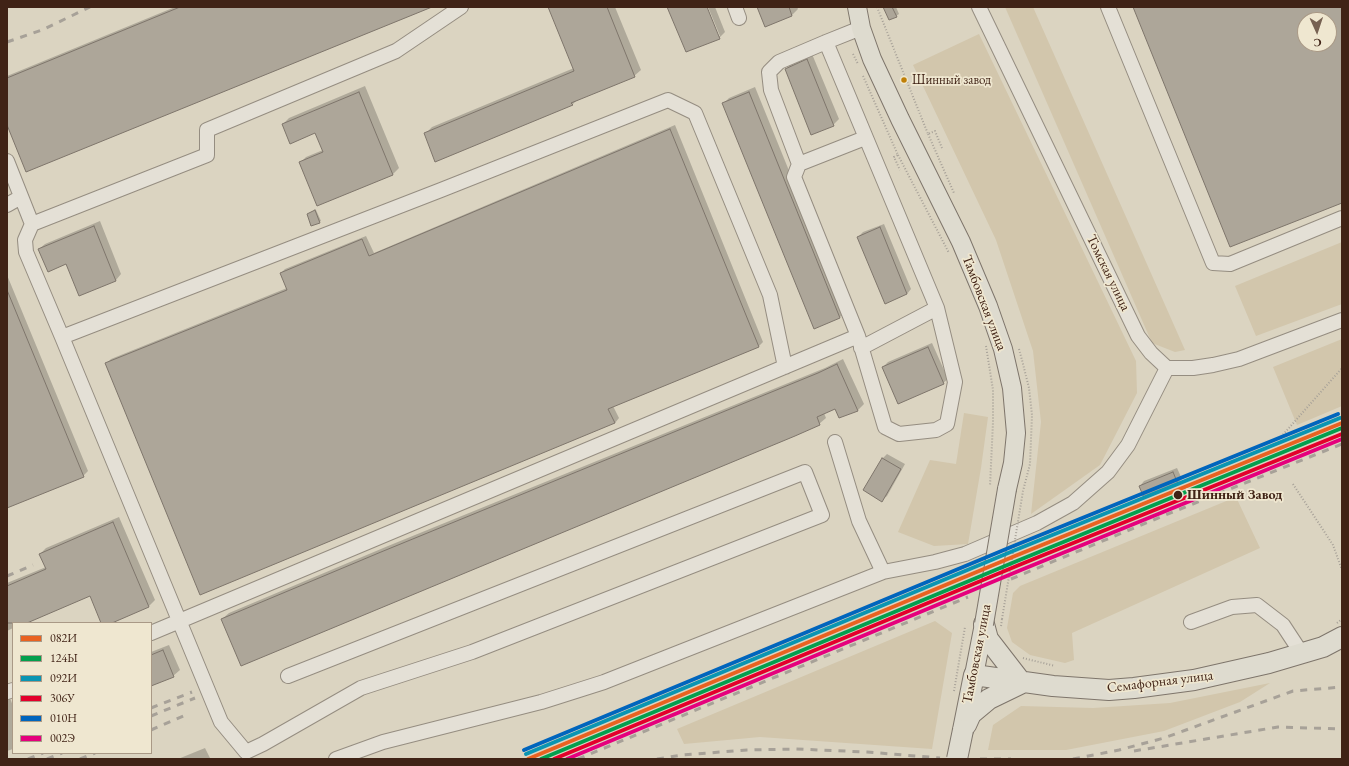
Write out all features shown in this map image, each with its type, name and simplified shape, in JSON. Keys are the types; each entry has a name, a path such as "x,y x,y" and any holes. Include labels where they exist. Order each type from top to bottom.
{"highway":[{"path":"963,730 971,714 989,699 1022,683 988,639 983,624"},
{"name":"Семафорная улица","path":"974,675 1022,683 1053,686 1109,690 1134,688 1194,680 1242,670 1302,654 1323,647 1342,637"},
{"name":"Тамбовская улица","path":"957,759 974,675"}],"main road":[{"name":"Тамбовская улица","path":"857,7 861,28 872,59 961,242 988,306 1003,349 1012,388 1016,433 1013,463 1006,488 974,675"}],"street":[{"path":"288,676 805,472 822,515 472,652 361,688 263,744 249,756 221,722 26,252 25,240 32,224 208,155 207,130 396,51 461,7"},
{"name":"Томская улица","path":"979,7 1138,336 1150,352 1167,368"},
{"path":"1108,7 1213,263 1230,264 1342,218"},
{"path":"826,42 937,308 955,382 947,424 936,430 899,434 885,427 860,342 794,177 799,164 771,90 769,72 779,62 826,42 861,28"},
{"path":"62,337 668,100 695,113 770,295 785,366"},
{"path":"799,164 865,138"},
{"path":"7,161 32,224"},
{"path":"7,205 21,197"},
{"path":"152,633 785,366 860,342 937,308"},
{"path":"336,759 383,742 541,702 604,682 883,572 935,562 964,554 1037,523 1073,503 1108,472 1128,446 1167,368 1193,368 1239,359 1342,320"},
{"path":"835,442 859,521 883,572"},
{"path":"1191,622 1232,607 1258,605 1283,625 1302,654"}],"path":[{"path":"876,7 928,134 935,131 942,148"},
{"path":"853,54 860,68"},
{"path":"863,76 898,155 951,256"},
{"path":"898,155 894,157 900,170"},
{"path":"953,697 983,624 1006,488 993,422 993,390 984,341"},
{"path":"1281,438 1342,368"},
{"path":"1293,484 1333,545 1342,570"},
{"path":"983,624 1000,624 1002,631"},
{"path":"1018,653 1023,658 1054,666"}],"shaded area":[{"path":"1005,7 1033,7 1185,350 1175,352 1152,343"},
{"path":"979,34 1136,361 1137,393 1100,465 1031,514 1041,422 1033,351 996,240 913,65"},
{"path":"1342,242 1342,304 1256,336 1235,286"},
{"path":"1342,339 1342,406 1297,425 1273,367"},
{"path":"964,413 988,417 968,544 934,546 898,532 930,460 956,464"},
{"path":"1236,497 1260,548 1072,633 1074,660 1065,663 1030,655 1012,642 1007,628 1013,593 1020,586"},
{"path":"935,621 952,633 932,749 760,737 684,744 677,729"},
{"path":"1270,683 1240,702 1164,731 1066,750 988,750 993,725 1021,706 1093,708 1170,703"}],"building":[{"path":"180,7 432,7 26,172 7,125 7,78"},
{"path":"548,7 607,7 635,77 571,103 573,105 435,162 424,133 574,71"},
{"path":"667,7 707,7 720,39 686,52"},
{"path":"757,7 789,7 792,16 765,27"},
{"path":"883,7 892,7 897,17 889,20"},
{"path":"1133,7 1342,7 1342,203 1230,247"},
{"path":"807,59 834,126 811,135 785,69"},
{"path":"359,92 393,175 317,206 299,162 323,152 315,133 290,144 282,124"},
{"path":"749,92 840,318 814,329 722,103"},
{"path":"670,129 759,347 608,409 615,423 200,595 105,363 287,290 280,273 362,239 369,256"},
{"path":"315,210 320,223 311,226 307,214"},
{"path":"94,226 116,281 79,296 66,264 48,272 38,249"},
{"path":"880,227 907,294 885,304 857,237"},
{"path":"7,290 84,477 7,508"},
{"path":"928,347 944,384 898,404 882,367"},
{"path":"837,364 858,411 839,418 835,409 817,417 820,425 795,436 241,666 221,619"},
{"path":"882,458 901,469 882,502 863,490"},
{"path":"1173,472 1178,484 1144,498 1139,486"},
{"path":"113,522 149,607 114,622 101,622 90,596 29,622 7,623 7,586 46,569 39,554"},
{"path":"163,650 174,677 152,686 152,655"}],"railway":[{"path":"7,42 42,30 90,7"},
{"path":"1011,579 1342,444"},
{"path":"7,576 33,565"},
{"path":"578,759 968,597"},
{"path":"1073,759 1119,750 1164,738 1293,691 1342,687"},
{"path":"152,708 192,692"},
{"path":"152,716 195,698"},
{"path":"152,730 188,714"},
{"path":"1134,751 1278,727 1342,729"},
{"path":"657,759 682,755 747,750 796,749 867,752 940,758"},
{"path":"28,759 40,754"},
{"path":"47,759 60,754"},
{"path":"80,759 92,754"},
{"path":"980,759 1011,759"}],"transit line":[{"name":"010Н","path":"524,750 1011,547 1338,414"},
{"name":"092И","path":"526,754 1013,551 1340,418"},
{"name":"082И","path":"528,759 1015,556 1342,423"},
{"name":"124Ы","path":"541,759 1017,561 1342,428"},
{"name":"306У","path":"554,759 1019,565 1342,434"},
{"name":"002Э","path":"567,759 1021,570 1342,439"}],"place":[{"name":"Шинный завод","path":"904,80"},
{"name":"Шинный Завод","path":"1178,495"}]}
